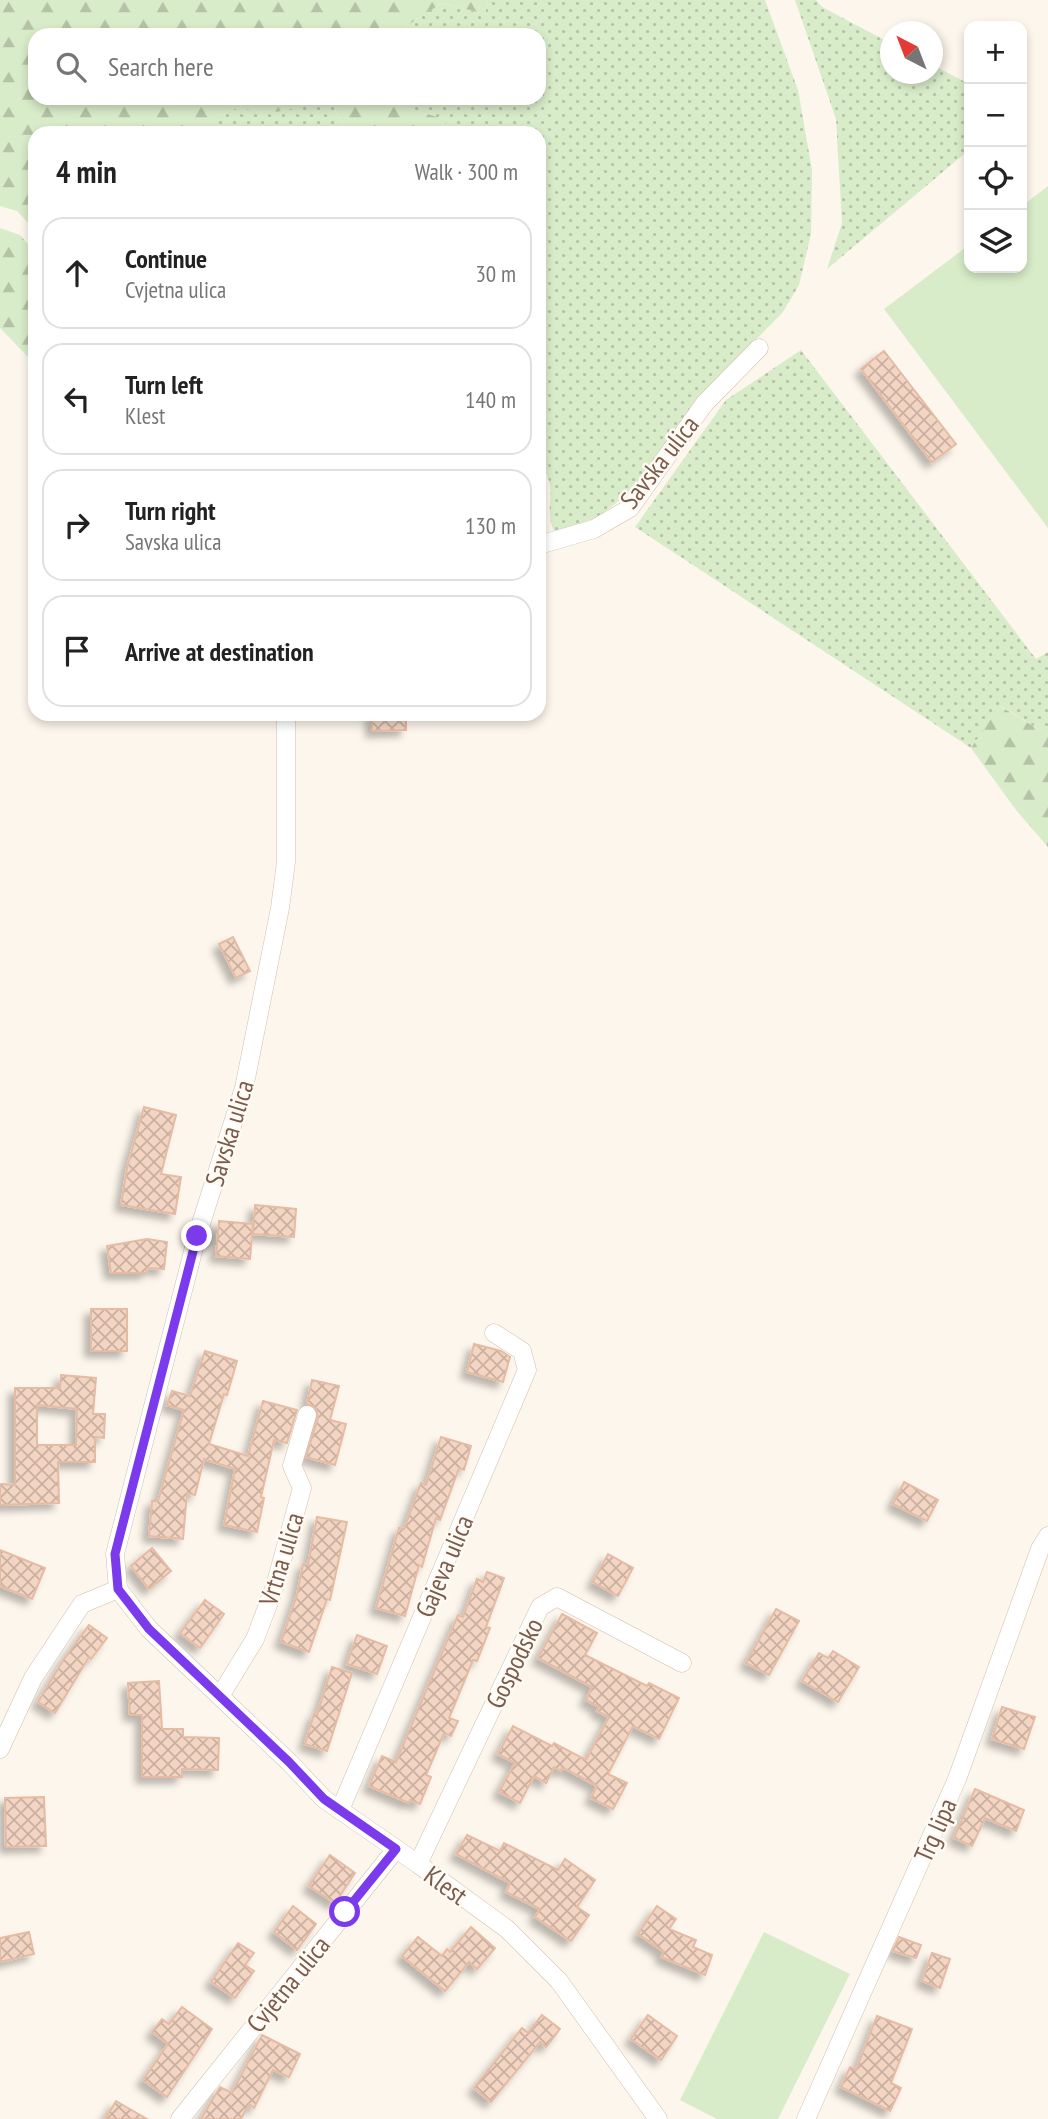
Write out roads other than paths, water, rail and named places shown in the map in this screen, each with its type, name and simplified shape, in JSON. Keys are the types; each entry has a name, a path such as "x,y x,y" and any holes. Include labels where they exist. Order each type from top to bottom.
{"street":[{"name":"Savska ulica","path":"546,543 594,529 630,508 705,404 760,348"},
{"name":"Savska ulica","path":"118,1589 115,1554 197,1236 244,1088 277,921 286,862 286,721"},
{"name":"Gajeva ulica","path":"340,1810 527,1370 522,1351 494,1333"},
{"name":"Vrtna ulica","path":"220,1696 255,1639 275,1586 302,1488 292,1466 307,1415"},
{"name":"Trg lipa","path":"806,2119 957,1779 1040,1549 1048,1536"},
{"name":"Klest","path":"118,1589 149,1629 289,1762 324,1799 507,1929 559,1981 658,2119"},
{"path":"0,1749 33,1678 82,1604 118,1589"},
{"name":"Gospodsko","path":"418,1864 540,1607 557,1597 682,1663"},
{"name":"Cvjetna ulica","path":"180,2119 396,1849"}]}
